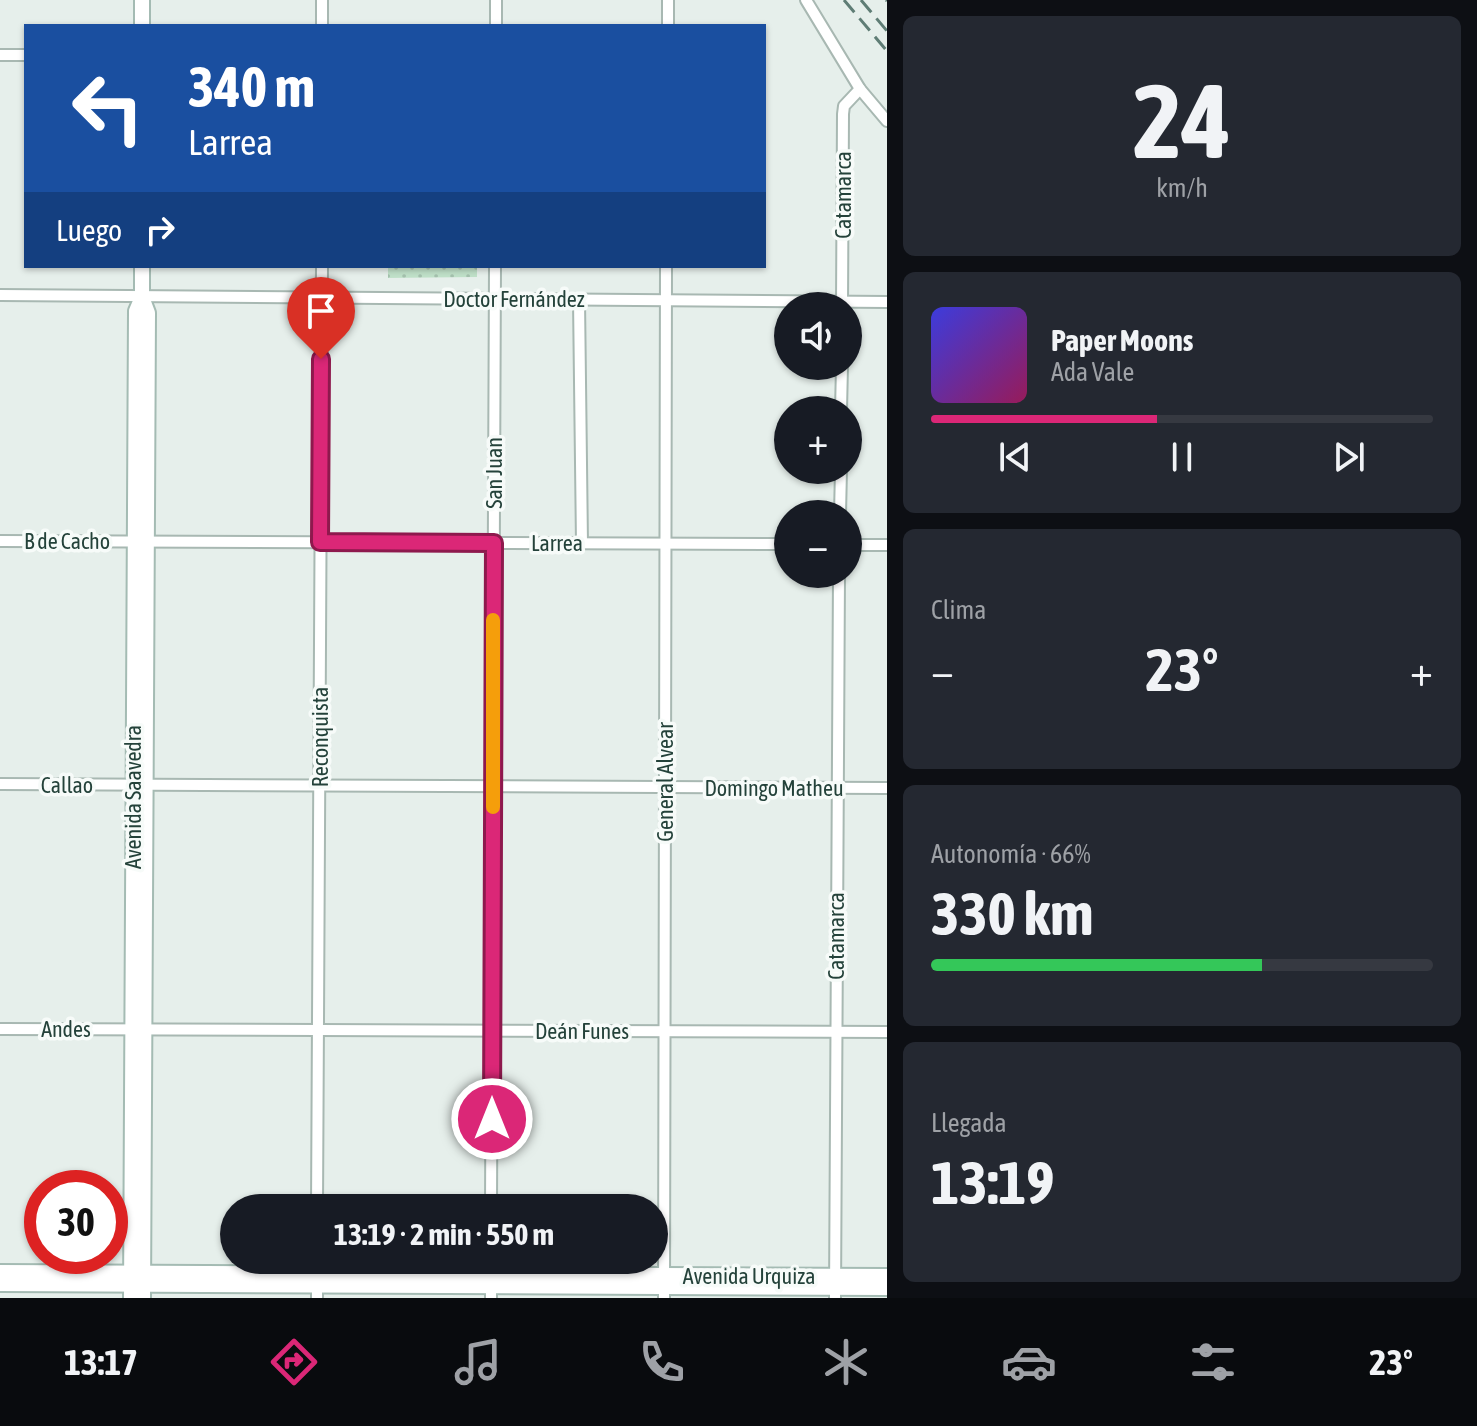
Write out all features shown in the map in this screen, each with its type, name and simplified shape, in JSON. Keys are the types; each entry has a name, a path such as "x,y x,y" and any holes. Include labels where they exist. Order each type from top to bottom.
{"street":[{"path":"142,0 142,24"},
{"path":"322,0 322,24"},
{"path":"496,0 496,24"},
{"path":"668,0 668,24"},
{"path":"806,0 860,89 887,121"},
{"path":"0,55 24,55"},
{"name":"Catamarca","path":"842,292 843,114 844,106 860,89"},
{"name":"Avenida Saavedra","path":"137,1285 141,541 148,313 142,297 142,268"},
{"name":"Reconquista","path":"317,1194 322,268"},
{"name":"San Juan","path":"491,1194 495,268"},
{"name":"General Alvear","path":"664,1287 666,268"},
{"name":"Doctor Fernández","path":"0,295 774,303"},
{"path":"579,300 582,544"},
{"name":"Doctor Fernández","path":"862,303 887,302"},
{"name":"B de Cacho","path":"0,541 141,541"},
{"name":"Larrea","path":"141,541 774,544"},
{"path":"862,545 887,545"},
{"name":"Catamarca","path":"835,1287 839,588"},
{"name":"Callao","path":"0,784 139,786"},
{"name":"Domingo Matheu","path":"139,786 887,788"},
{"name":"Andes","path":"0,1029 138,1029"},
{"name":"Deán Funes","path":"138,1029 887,1032"},
{"path":"0,1272 137,1285"},
{"name":"Avenida Urquiza","path":"835,1287 887,1276"},
{"name":"Avenida Urquiza","path":"137,1285 317,1280 491,1280 664,1287 887,1288"},
{"path":"0,1284 137,1285"}],"green space":[{"path":"388,268 477,268 477,277 388,278"}],"railway":[{"path":"844,0 887,51"},
{"path":"861,0 887,31"}],"slow traffic":[{"path":"493,620 493,807"}],"route":[{"path":"321,359 320,542 494,543 492,1119"}]}
